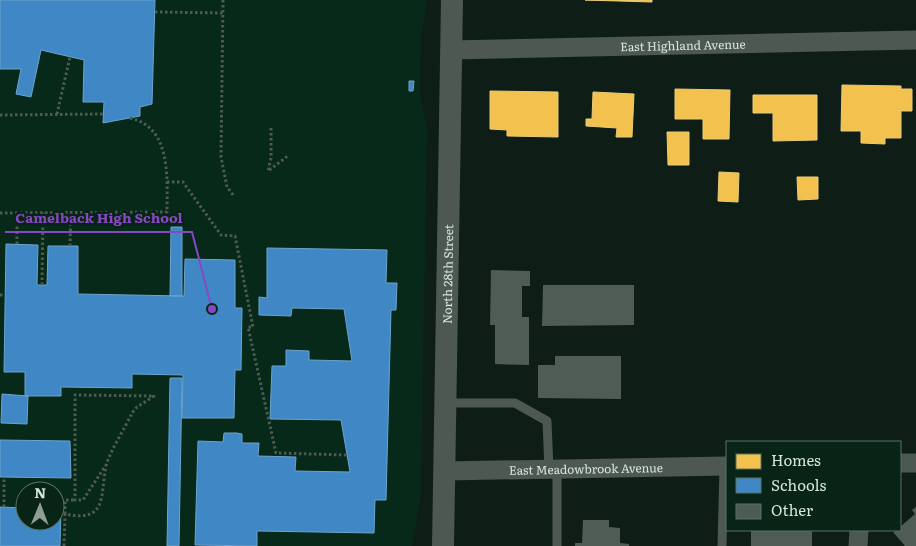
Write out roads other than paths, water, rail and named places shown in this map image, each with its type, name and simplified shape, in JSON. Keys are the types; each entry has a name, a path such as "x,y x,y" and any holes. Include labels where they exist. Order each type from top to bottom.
{"street":[{"name":"North 28th Street","path":"443,546 452,0"},
{"name":"East Highland Avenue","path":"451,50 916,40"},
{"path":"901,463 916,463"},
{"name":"East Meadowbrook Avenue","path":"445,471 726,466"},
{"path":"858,546 859,531"}],"lane":[{"path":"444,403 515,403 548,421 557,546"},
{"path":"722,546 726,466"}],"place":[{"name":"Camelback High School","path":"212,309"}]}
